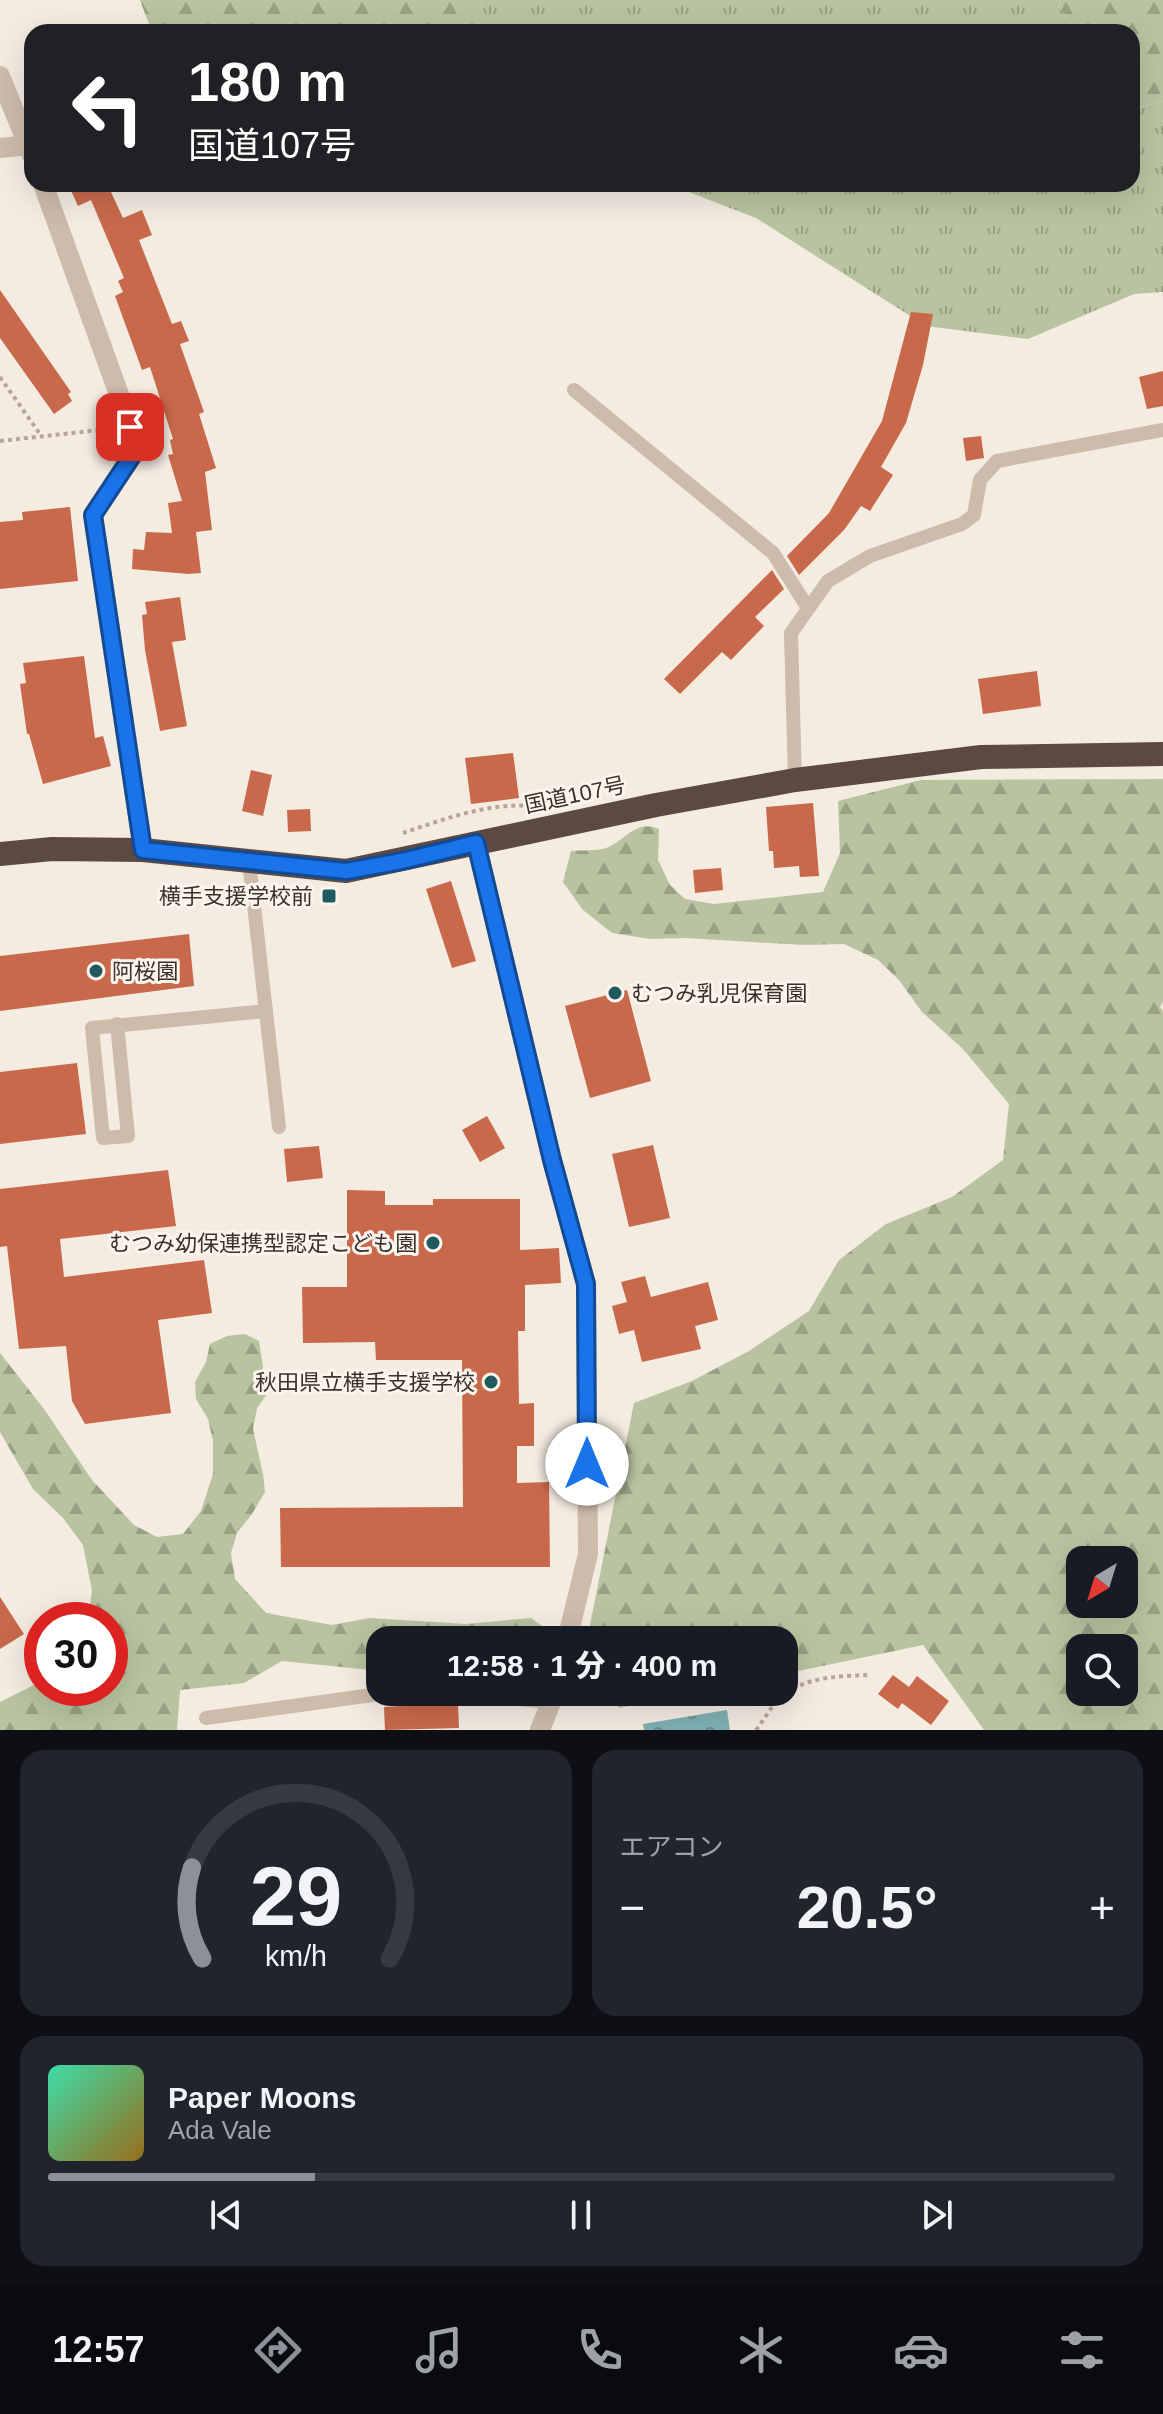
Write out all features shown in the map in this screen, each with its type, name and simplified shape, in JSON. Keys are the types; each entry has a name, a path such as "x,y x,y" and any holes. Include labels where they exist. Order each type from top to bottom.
{"highway":[{"name":"国道107号","path":"0,854 52,849 143,850 346,871 656,805 795,780 981,757 1163,754"}],"street":[{"path":"0,76 24,135"},
{"path":"0,148 24,150"},
{"path":"46,192 138,447 93,515 143,850"},
{"path":"476,843 552,1160 586,1284 588,1554 570,1626"},
{"path":"540,1730 549,1706"}],"lane":[{"path":"574,390 773,553 808,608"},
{"path":"795,780 791,633 828,581 870,556 962,524 974,515 980,480 997,461 1163,430"},
{"path":"249,861 279,1127"},
{"path":"117,1024 128,1136 103,1138 92,1028 117,1024 266,1011"},
{"path":"206,1718 366,1696"}],"path":[{"path":"0,377 42,437"},
{"path":"0,441 130,427"},
{"path":"402,833 447,818 513,804 539,806"},
{"path":"756,1730 780,1698 806,1683 829,1677 871,1675"}],"green space":[{"path":"140,0 481,0 483,24 149,24"},
{"path":"481,0 1061,0 1058,7 1072,24 483,24"},
{"path":"1061,0 1163,0 1163,101 1140,108 1140,24 1072,24 1058,7"},
{"path":"1163,101 1163,292 1134,294 1028,339 926,326 756,218 689,192 1140,192 1140,108"},
{"path":"1163,779 1163,1002 1160,1007 1163,1011 1163,1730 984,1730 923,1645 798,1671 798,1626 590,1626 634,1403 692,1381 749,1351 809,1311 839,1260 886,1224 952,1197 1003,1160 1009,1104 963,1049 922,1012 899,980 878,960 844,944 650,939 612,933 583,910 563,882 571,851 603,849 636,829 650,826 659,829 658,860 670,885 685,899 714,904 823,892 840,853 838,801 921,780"},
{"path":"245,1334 259,1341 267,1394 257,1408 253,1429 265,1492 237,1533 231,1553 235,1579 266,1613 332,1625 369,1618 466,1624 531,1618 542,1626 366,1626 366,1670 282,1661 244,1683 180,1690 177,1730 0,1730 0,1702 24,1690 24,1706 128,1706 128,1602 90,1602 92,1591 83,1545 63,1518 33,1489 0,1432 0,1353 44,1409 92,1480 134,1525 157,1537 183,1534 201,1511 213,1474 213,1441 208,1419 196,1399 195,1382 206,1362 210,1344 227,1336"}],"water":[{"path":"727,1710 730,1730 644,1730 643,1724"}],"building":[{"path":"72,192 111,192 123,218 142,210 152,235 139,240 172,324 181,321 189,341 180,344 204,412 199,414 216,468 205,472 212,530 196,532 201,573 132,569 133,549 144,550 146,532 172,533 168,503 182,501 168,455 173,454 170,440 173,439 150,367 142,370 115,296 123,292 118,281 124,278 91,200 78,206"},
{"path":"0,290 71,392 68,394 72,401 54,414 0,338"},
{"path":"911,312 933,314 923,365 906,423 881,467 893,475 870,511 861,506 844,530 799,575 787,556 829,513 882,421"},
{"path":"1163,371 1163,406 1147,409 1139,377"},
{"path":"981,436 984,458 966,461 963,438"},
{"path":"70,507 78,581 0,589 0,522 23,520 22,512"},
{"path":"772,570 784,589 755,617 764,626 731,660 722,652 680,694 664,679"},
{"path":"180,597 186,640 172,642 187,726 160,731 145,650 142,615 147,614 145,602"},
{"path":"84,656 95,738 103,736 111,766 43,784 27,734 20,684 26,683 23,663"},
{"path":"1037,671 1041,706 983,714 978,679"},
{"path":"513,753 519,798 471,804 465,758"},
{"path":"251,770 272,775 263,816 242,811"},
{"path":"813,803 819,876 800,877 799,866 774,868 773,851 769,851 766,807"},
{"path":"310,809 311,831 288,832 287,810"},
{"path":"721,868 723,890 695,893 693,870"},
{"path":"451,881 476,961 452,968 426,889"},
{"name":"阿桜園","path":"189,934 194,986 0,1011 0,956"},
{"path":"627,990 651,1081 590,1098 565,1006"},
{"path":"77,1063 86,1134 0,1144 0,1072"},
{"path":"487,1116 505,1148 480,1162 462,1130"},
{"path":"653,1145 670,1218 629,1227 612,1154"},
{"path":"319,1146 323,1178 287,1182 284,1149"},
{"path":"168,1170 176,1226 60,1239 64,1277 204,1260 212,1313 158,1320 171,1413 85,1424 72,1401 66,1346 19,1349 7,1246 0,1247 0,1189"},
{"name":"秋田県立横手支援学校","path":"347,1190 385,1191 385,1205 433,1205 433,1199 520,1199 520,1250 559,1248 561,1283 525,1285 525,1331 518,1331 519,1404 534,1403 534,1446 517,1446 517,1483 549,1482 550,1567 281,1567 280,1508 463,1507 462,1360 376,1360 375,1342 303,1343 302,1287 347,1287"},
{"path":"645,1276 651,1297 708,1282 718,1320 695,1326 701,1349 642,1362 634,1330 619,1334 612,1306 627,1302 621,1282"},
{"path":"0,1597 24,1634 0,1649"},
{"path":"893,1675 909,1687 917,1676 949,1701 931,1725 902,1703 898,1709 878,1694"},
{"path":"458,1706 459,1728 385,1730 384,1707"}],"place":[{"name":"横手支援学校前","path":"329,896"},
{"name":"阿桜園","path":"96,971"},
{"name":"むつみ乳児保育園","path":"615,993"},
{"name":"むつみ幼保連携型認定こども園","path":"433,1243"},
{"name":"秋田県立横手支援学校","path":"491,1382"}],"route":[{"path":"130,427 138,447 93,515 143,850 346,871 476,843 552,1160 586,1284 587,1464"}]}
